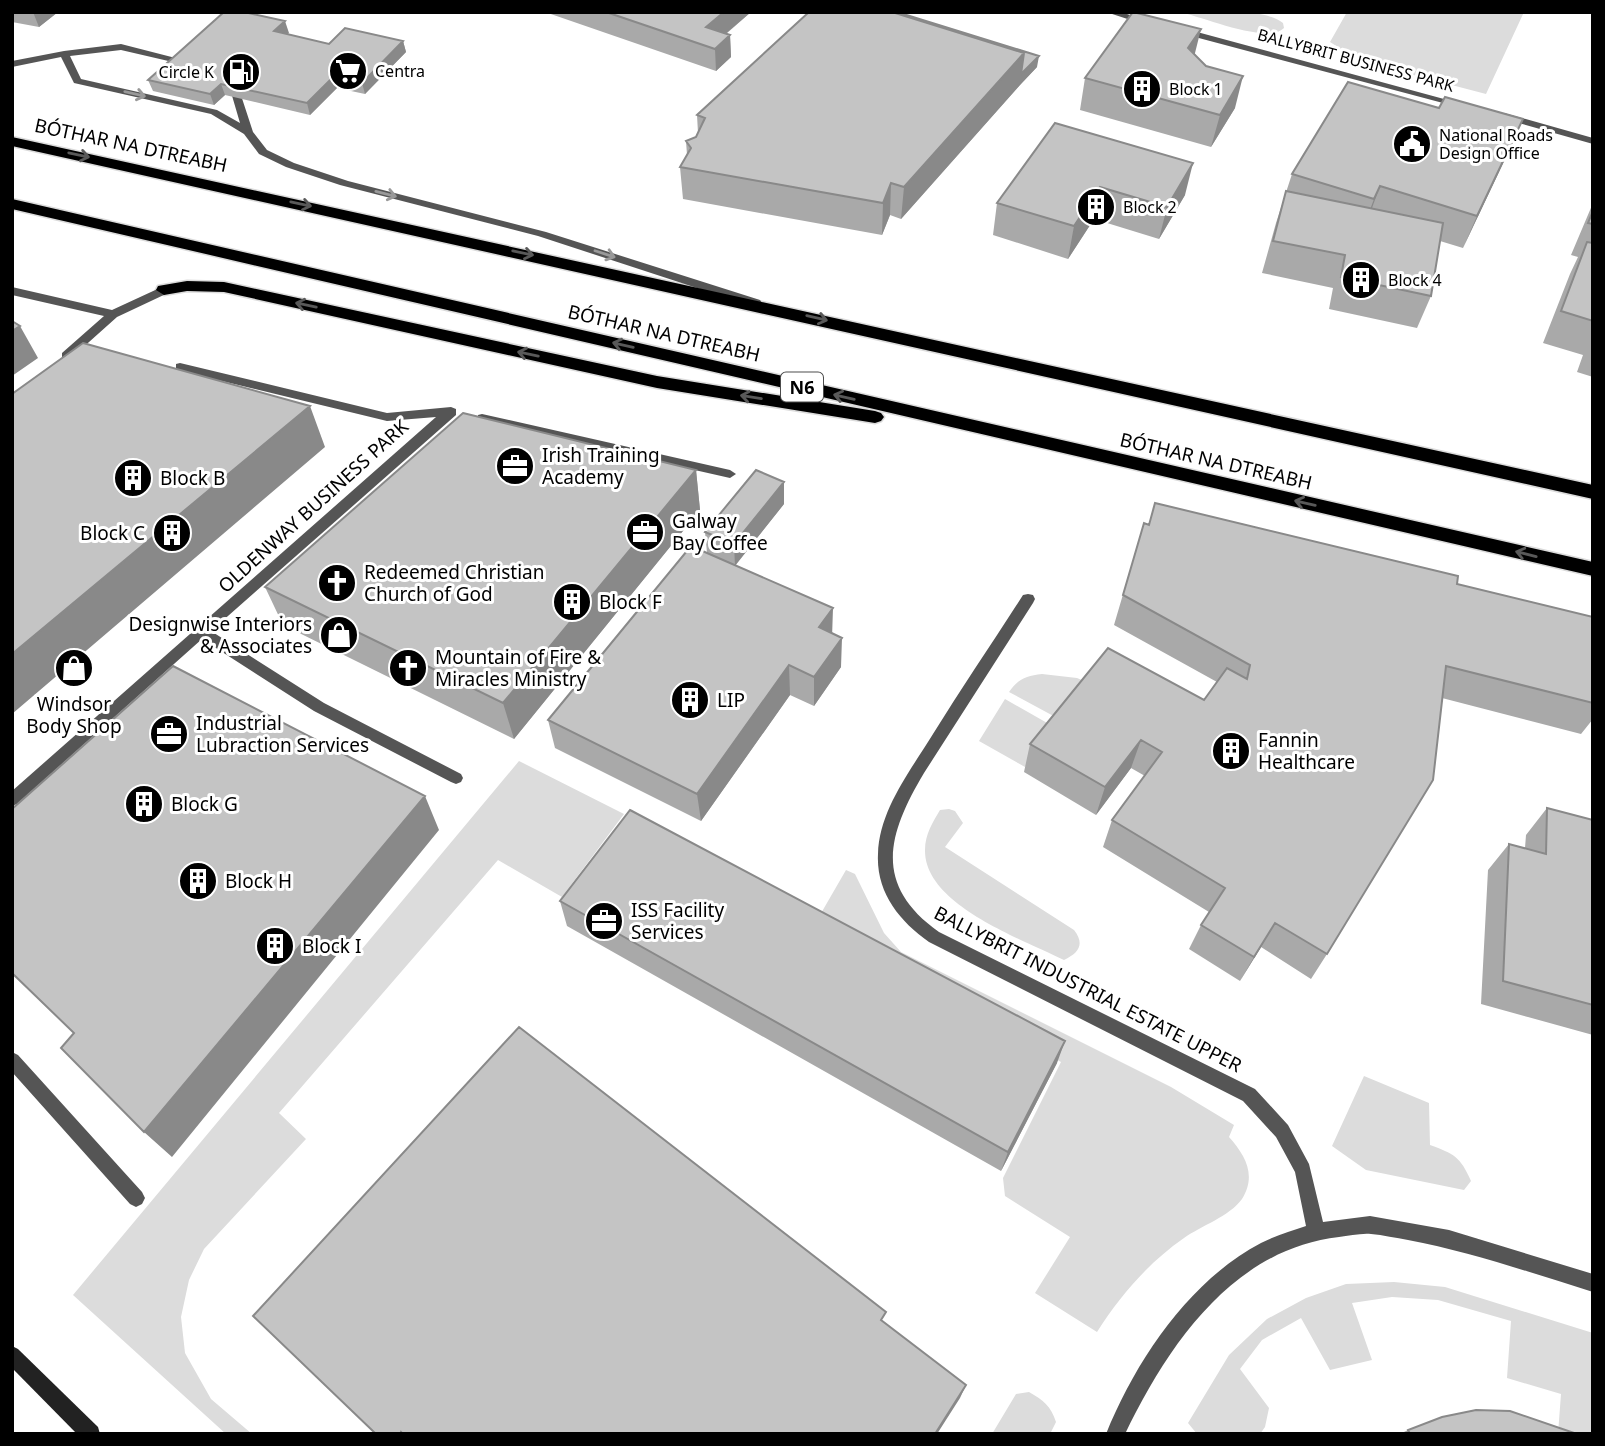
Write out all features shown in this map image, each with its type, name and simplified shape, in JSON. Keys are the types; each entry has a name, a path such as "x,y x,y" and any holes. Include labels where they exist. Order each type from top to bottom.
{"highway":[{"name":"BÓTHAR NA DTREABH","path":"12,141 1593,492"},
{"name":"BÓTHAR NA DTREABH","path":"12,204 1593,569"},
{"name":"N6","path":"164,290 187,286 224,288 657,382 1061,447"}],"main road":[{"path":"12,1355 91,1434"}],"street":[{"path":"1110,12 1161,26"},
{"name":"BALLYBRIT BUSINESS PARK","path":"1174,29 1467,106"},
{"path":"12,64 28,59 121,47 206,66"},
{"path":"12,54 28,59"},
{"path":"64,54 76,81 214,112 248,132"},
{"path":"230,72 248,132 263,152 290,165 344,183 542,234 776,309"},
{"path":"1493,113 1593,141"},
{"path":"54,365 113,314 164,290"},
{"path":"12,291 113,314"},
{"name":"OLDENWAY BUSINESS PARK","path":"180,367 387,417 451,411 730,474"},
{"name":"OLDENWAY BUSINESS PARK","path":"12,800 451,411"},
{"name":"BALLYBRIT INDUSTRIAL ESTATE UPPER","path":"1028,599 961,702 893,818 885,855 890,885 897,905 912,923 934,937 1249,1095 1282,1131 1303,1170 1316,1231"},
{"path":"203,633 319,707 456,778"},
{"path":"12,1060 136,1198"},
{"path":"1115,1434 1159,1350 1208,1293 1264,1251 1316,1231 1370,1225 1449,1239 1593,1283"}],"shaded area":[{"path":"1233,11 1261,14 1283,23 1284,28 1276,32 1250,31 1179,12"},
{"path":"1347,12 1524,12 1486,94 1360,61 1330,42"},
{"path":"1042,674 1077,678 1091,684 1059,719 1009,692 1023,679"},
{"path":"1005,699 1056,728 1025,767 979,741"},
{"path":"519,761 624,814 562,897 498,860 279,1113 306,1139 204,1249 189,1280 181,1317 185,1353 211,1399 252,1434 226,1434 73,1295"},
{"path":"940,810 955,811 963,823 945,847 1074,930 1080,944 1077,951 1064,960 978,918 940,887 929,870 925,844"},
{"path":"686,862 820,915 846,870 855,874 884,933 901,952 1171,1087 1234,1125 1229,1137 1244,1158 1249,1174 1249,1182 1242,1199 1223,1216 1184,1238 1158,1258 1125,1293 1097,1332 1035,1293 1070,1237 1005,1196 1003,1178 1061,1062"},
{"path":"1364,1076 1429,1103 1430,1145 1460,1161 1471,1181 1464,1190 1366,1170 1332,1146"},
{"path":"1394,1282 1445,1287 1593,1333 1593,1434 1558,1434 1561,1394 1507,1378 1511,1321 1438,1300 1392,1297 1352,1303 1372,1360 1330,1370 1301,1318 1262,1340 1240,1369 1269,1408 1265,1427 1260,1434 1197,1434 1188,1423 1229,1355 1267,1319 1306,1298 1346,1284"},
{"path":"1029,1392 1052,1412 1056,1422 1050,1434 992,1434 1016,1394"}],"building":[{"path":"224,12 244,12 285,21 274,31 329,44 345,28 403,41 362,83 334,76 307,103 221,84 210,94 148,80"},
{"path":"606,12 724,12 706,27 730,35 715,49"},
{"path":"809,12 892,12 1024,53 904,187 891,183 883,203 680,167 691,148 686,141 696,137 705,118 697,115"},
{"path":"892,12 1039,56 1021,74 1024,53"},
{"path":"1133,12 1201,29 1188,48 1206,66 1243,76 1220,115 1085,78"},
{"path":"1348,82 1439,108 1445,97 1523,119 1477,216 1380,186 1374,199 1292,174"},
{"path":"1055,123 1193,163 1167,207 1100,187 1074,226 997,203"},
{"path":"1286,191 1443,223 1431,296 1341,277 1345,255 1273,241"},
{"path":"1593,211 1593,224 1588,223"},
{"path":"1587,242 1593,243 1593,321 1561,311"},
{"path":"12,321 20,326 12,331"},
{"path":"83,343 310,406 12,654 12,394"},
{"path":"463,413 696,470 503,703 265,587"},
{"path":"756,470 784,482 734,544 705,532"},
{"name":"Fannin Healthcare","path":"1155,503 1458,576 1457,584 1593,617 1593,703 1446,666 1433,780 1327,954 1275,923 1254,957 1201,925 1225,888 1112,820 1162,752 1141,740 1105,787 1030,744 1108,648 1204,700 1227,668 1247,679 1250,665 1123,595 1144,523 1149,525"},
{"name":"LIP","path":"691,546 833,608 819,627 842,638 814,677 789,665 697,794 548,720"},
{"path":"173,666 425,796 144,1132 61,1048 74,1033 12,973 12,809"},
{"path":"1547,808 1593,820 1593,1005 1503,981 1509,844 1546,854"},
{"path":"630,810 1065,1041 1008,1152 560,901"},
{"path":"519,1027 886,1312 881,1320 966,1385 935,1434 376,1434 253,1316"},
{"path":"1476,1410 1510,1411 1577,1434 1410,1434 1408,1430 1442,1417"}],"place":[{"name":"Centra","path":"348,71"},
{"name":"Circle K","path":"241,72"},
{"name":"Block 1","path":"1142,89"},
{"name":"National Roads Design Office","path":"1412,144"},
{"name":"Block 2","path":"1096,207"},
{"name":"Block 4","path":"1361,280"},
{"name":"Irish Training Academy","path":"515,466"},
{"name":"Block B","path":"133,478"},
{"name":"Galway Bay Coffee","path":"645,532"},
{"name":"Block C","path":"172,533"},
{"name":"Redeemed Christian Church of God","path":"337,583"},
{"name":"Block F","path":"572,602"},
{"name":"Designwise Interiors & Associates","path":"339,635"},
{"name":"Windsor Body Shop","path":"74,668"},
{"name":"Mountain of Fire & Miracles Ministry","path":"408,668"},
{"name":"LIP","path":"690,700"},
{"name":"Industrial Lubraction Services","path":"169,734"},
{"name":"Fannin Healthcare","path":"1231,751"},
{"name":"Block G","path":"144,804"},
{"name":"Block H","path":"198,881"},
{"name":"ISS Facility Services","path":"604,921"},
{"name":"Block I","path":"275,946"}]}
